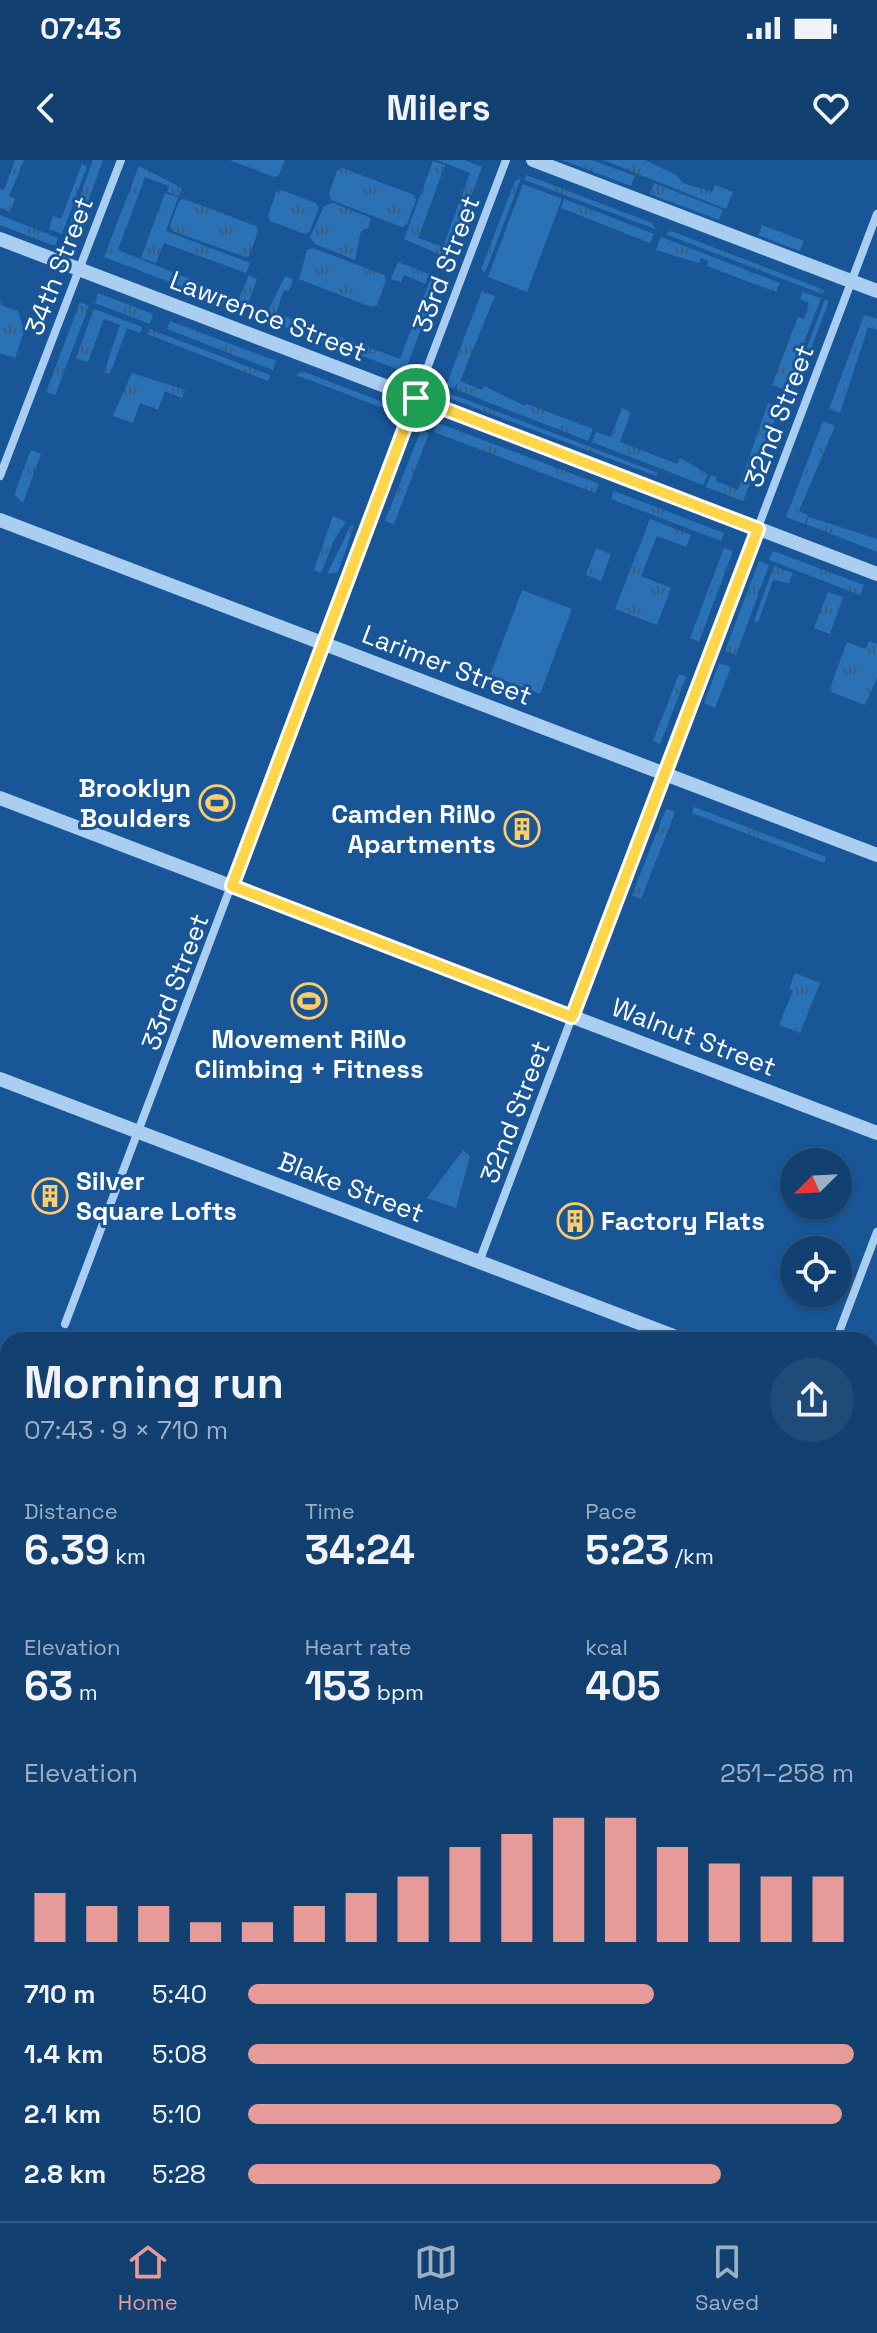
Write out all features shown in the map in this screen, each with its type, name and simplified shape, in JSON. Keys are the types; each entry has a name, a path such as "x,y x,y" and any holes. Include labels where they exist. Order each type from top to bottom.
{"street":[{"name":"34th Street","path":"0,476 121,160"},
{"name":"33rd Street","path":"65,1324 506,160"},
{"path":"533,160 877,291"},
{"name":"32nd Street","path":"479,1262 877,214"},
{"name":"Lawrence Street","path":"0,239 877,574"},
{"name":"Larimer Street","path":"0,520 877,855"},
{"name":"Walnut Street","path":"0,798 877,1133"},
{"name":"Blake Street","path":"0,1079 663,1332"},
{"path":"839,1332 877,1232"}],"green space":[{"path":"15,160 24,160 9,196 15,199 10,212 0,208 0,189 4,190"},
{"path":"93,160 103,160 74,240 65,237"},
{"path":"229,160 285,160 279,175 274,177"},
{"path":"437,160 464,160 482,167 448,258 404,239 433,161 445,165 418,238 443,247 470,173"},
{"path":"562,160 592,160 635,176 631,186"},
{"path":"603,160 645,160 676,175 683,183 712,192 715,185 733,192 726,209"},
{"path":"82,164 87,166 62,234 49,229 53,216 61,219"},
{"path":"139,166 182,188 179,196 167,192 169,186 145,177 118,250 239,299 249,275 257,279 245,311 104,257"},
{"path":"342,168 414,195 416,200 407,224 402,227 331,200 329,194 337,171"},
{"path":"526,175 652,223 655,229 525,180"},
{"path":"521,178 485,273 481,269 515,181"},
{"path":"654,183 723,210 719,220 650,194"},
{"path":"523,184 562,199 527,292 488,277"},
{"path":"281,190 316,203 319,208 310,231 305,234 270,221 268,216 276,192"},
{"path":"165,193 178,197 166,231 250,263 246,273 164,243 156,263 141,258"},
{"path":"184,199 256,226 258,232 249,256 172,231 170,226 179,201"},
{"path":"564,199 654,234 650,243 561,208"},
{"path":"333,203 371,218 368,228 361,231 355,260 315,244 310,237 324,206"},
{"path":"0,215 58,238 55,246 0,225"},
{"path":"762,225 804,241 800,251 758,235"},
{"path":"671,231 824,290 822,294 665,234"},
{"path":"661,237 780,283 776,292 707,266 708,261 701,258 699,263 656,250"},
{"path":"313,248 384,275 386,280 377,305 371,307 299,279 307,250"},
{"path":"398,262 429,274 425,284 404,275 401,282 391,279"},
{"path":"432,275 440,278 405,372 264,319 285,276 293,279 289,291 284,290 276,313 400,359"},
{"path":"482,291 495,296 460,381 482,390 484,386 525,406 527,404 593,429 588,441 457,390 457,383 454,389 446,386"},
{"path":"803,292 821,298 786,390 772,385 798,317 804,319 809,303 800,299"},
{"path":"98,293 153,314 150,324 95,303"},
{"path":"0,299 1,305 18,311 24,331 15,358 0,353"},
{"path":"825,299 829,301 796,389 791,390"},
{"path":"80,302 89,306 55,395 46,392"},
{"path":"94,309 142,327 140,333 127,328 110,374 104,372 120,325 104,319 88,362 76,358"},
{"path":"864,315 877,319 877,330 868,327 840,413 829,409"},
{"path":"170,321 276,361 273,370 167,329"},
{"path":"149,329 270,375 268,381 147,334"},
{"path":"302,371 388,404 386,409 296,375"},
{"path":"132,373 185,390 182,398 165,391 158,410 140,403 133,423 113,416"},
{"path":"446,392 658,473 656,476 444,396"},
{"path":"768,403 779,408 743,501 706,487 711,475 717,477 716,481 738,490"},
{"path":"622,408 631,412 620,442 677,464 680,458 708,474 703,485 592,442 596,432 611,437"},
{"path":"823,421 835,426 799,511 808,515 805,524 786,517"},
{"path":"438,423 599,484 595,493 434,432"},
{"path":"421,430 429,433 394,524 385,521"},
{"path":"31,450 41,454 23,503 14,494"},
{"path":"614,491 724,533 721,541 611,499"},
{"path":"333,516 346,522 334,540 321,573 314,570"},
{"path":"809,517 877,539 877,552 806,524"},
{"path":"650,519 691,535 686,547 657,536 641,576 671,588 657,625 615,609"},
{"path":"351,525 354,526 338,572 327,574"},
{"path":"596,548 611,554 601,581 586,575"},
{"path":"724,548 733,551 699,642 690,638"},
{"path":"773,551 864,585 860,595 769,560"},
{"path":"759,561 769,565 736,655 725,651"},
{"path":"774,566 793,573 789,583 773,580 758,622 754,621"},
{"path":"522,590 572,609 540,694 490,675"},
{"path":"828,592 843,597 830,634 814,628"},
{"path":"869,641 877,644 877,678 865,705 829,691 847,642 865,649"},
{"path":"719,663 731,667 715,708 704,703"},
{"path":"679,674 686,677 660,744 653,741"},
{"path":"694,807 826,857 824,863 692,813"},
{"path":"666,809 675,812 641,899 632,895"},
{"path":"795,973 820,983 800,1033 779,1025 793,991 789,989"},
{"path":"463,1150 470,1156 456,1208 427,1198"}],"place":[{"name":"Brooklyn Boulders","path":"217,803"},
{"name":"Camden RiNo Apartments","path":"522,829"},
{"name":"Movement RiNo Climbing + Fitness","path":"309,1001"},
{"name":"Silver Square Lofts","path":"50,1196"},
{"name":"Factory Flats","path":"575,1221"}],"route":[{"path":"416,398 758,529 572,1017 232,886 416,398"}]}
